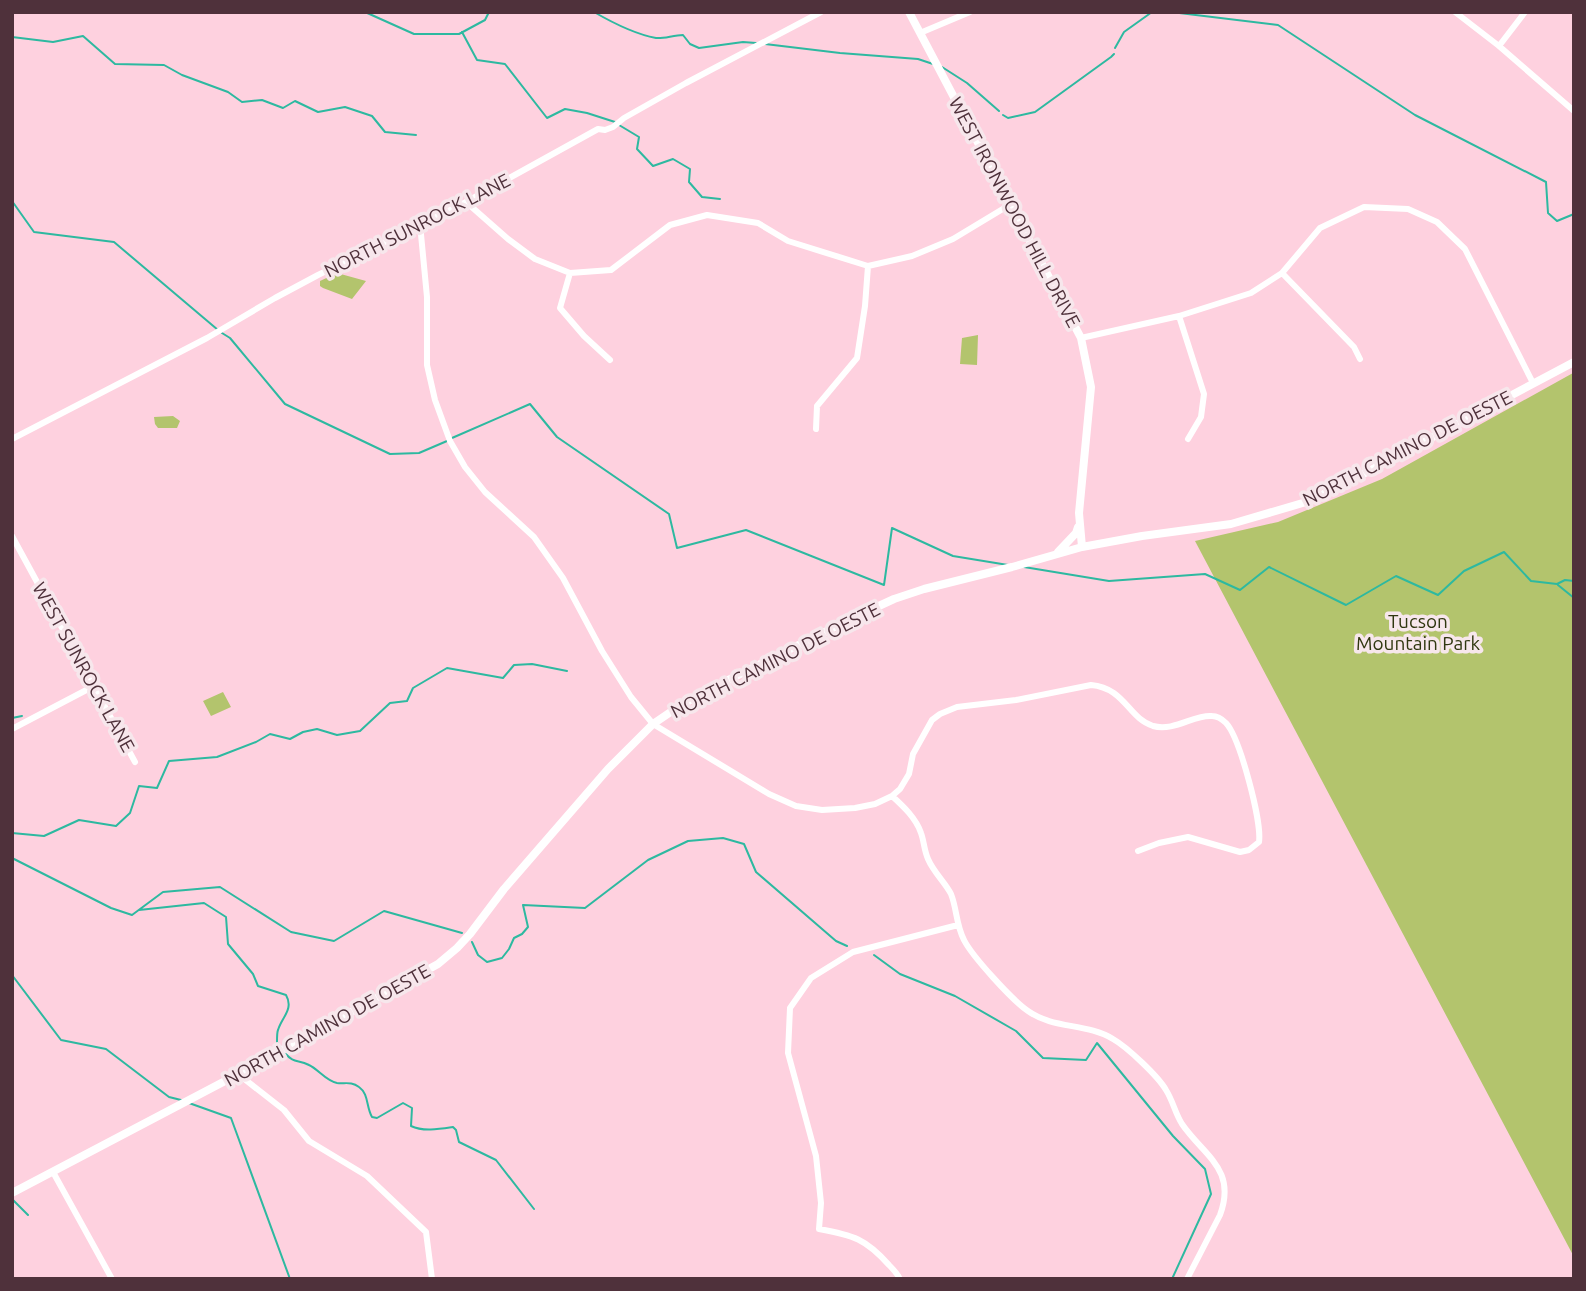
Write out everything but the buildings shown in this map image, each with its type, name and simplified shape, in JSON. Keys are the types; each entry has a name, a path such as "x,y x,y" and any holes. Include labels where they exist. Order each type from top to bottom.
{"street":[{"name":"NORTH SUNROCK LANE","path":"12,439 207,338 285,292 466,202 598,129 613,127 675,89 821,12"},
{"name":"WEST IRONWOOD HILL DRIVE","path":"909,12 1081,338 1090,387 1080,521 1082,547"},
{"path":"920,33 970,12"},
{"path":"1455,12 1574,111"},
{"path":"1499,46 1525,12"},
{"path":"466,202 508,239 535,258 570,273 611,270 670,225 707,215 758,223 788,241 868,266 912,256 953,239 1011,204"},
{"path":"1081,338 1179,316 1251,293 1282,273 1320,228 1364,207 1408,209 1437,222 1465,249 1533,383"},
{"path":"419,224 426,298 427,365 435,401 450,441 465,467 485,492 534,537 563,578 602,651 631,697 653,724 769,794 796,806 822,810 855,808 875,804 892,796 909,774 913,754 932,720 957,707 1016,700 1091,685 1101,686 1115,693 1138,716 1155,726 1176,725 1213,716 1225,722 1250,784 1260,831 1259,842 1249,850 1240,852 1200,837 1188,837 1138,851"},
{"path":"816,429 817,406 857,358 868,266"},
{"path":"570,273 560,308 584,336 610,360"},
{"path":"1282,273 1354,347 1360,359"},
{"path":"1179,316 1204,394 1201,417 1188,439"},
{"name":"NORTH CAMINO DE OESTE","path":"12,1193 238,1074 438,964 457,948 608,769 653,724 708,690 828,629 894,599 924,589 1082,547 1231,524 1306,502 1574,362"},
{"path":"1055,555 1076,533 1080,521"},
{"name":"WEST SUNROCK LANE","path":"12,536 135,762"},
{"path":"12,729 94,686"},
{"path":"892,796 905,808 921,833 936,875 949,890 954,902 963,939 992,974 1028,1011 1057,1024 1096,1030 1123,1046 1162,1084 1187,1132 1212,1157 1223,1182 1224,1205 1187,1279"},
{"path":"900,1279 882,1256 866,1243 847,1234 819,1229 821,1203 816,1156 788,1053 790,1008 811,978 853,952 958,925"},
{"path":"238,1074 284,1110 309,1141 367,1176 426,1232 432,1279"},
{"path":"53,1172 112,1279"}],"green space":[{"path":"337,273 366,281 352,299 320,286 320,281"},
{"path":"978,335 977,365 960,364 962,338"},
{"name":"Tucson Mountain Park","path":"1573,373 1574,1257 1195,541 1278,522 1382,479"},
{"path":"173,416 180,421 177,428 158,428 155,424 154,417"},
{"path":"223,692 231,707 211,716 203,701"}],"waterway":[{"path":"365,12 414,34 459,34 485,20 489,12"},
{"path":"594,12 624,28 648,36 659,38 683,35 690,44 699,48 743,42 756,43"},
{"path":"1115,48 1124,32 1152,12"},
{"path":"1171,12 1278,25 1415,115 1546,182 1548,213 1557,221 1574,214"},
{"path":"462,32 477,60 505,64 547,118 565,109 615,122"},
{"path":"12,37 53,42 83,36 115,64 164,65 182,75 228,92 242,102 262,100 283,108 295,101 318,112 345,107 372,116 385,132 416,135"},
{"path":"765,44 918,59 933,64"},
{"path":"1003,115 1008,118 1035,112 1114,54"},
{"path":"942,67 967,83 999,111"},
{"path":"619,125 639,137 637,149 653,166 673,159 690,169 689,182 702,197 720,199"},
{"path":"12,201 34,232 114,242 218,330"},
{"path":"222,333 230,338 285,404 390,454 419,453 447,441"},
{"path":"452,438 530,404 557,437 669,514 677,548 746,530 884,585 892,528 953,556 1008,565"},
{"path":"1024,567 1109,581 1205,574 1240,590 1269,567 1346,605 1396,576 1438,595 1464,571 1504,552 1531,581 1557,584 1565,580 1574,581"},
{"path":"1558,585 1574,598"},
{"path":"12,833 44,836 79,820 116,826 130,813 139,786 157,788 169,761 217,757 270,734 290,739 317,729 337,735 360,731 390,703 407,701 413,688 447,668 503,678 514,665 532,664 567,671"},
{"path":"12,718 22,716"},
{"path":"472,942 478,955 487,962 502,958 514,938 528,927 523,905 585,908 648,860 688,841 723,838 744,844 756,872 836,941 847,946"},
{"path":"12,858 111,908 132,915 163,892 220,887 291,932 334,941 384,911 462,933"},
{"path":"139,910 204,903 226,917 228,944 253,974 258,986 286,995 289,1005 277,1032 277,1042 281,1048"},
{"path":"874,955 900,974 955,996 1016,1031 1043,1058 1086,1060 1097,1043 1173,1136 1205,1169 1211,1194 1172,1279"},
{"path":"12,975 61,1040 106,1049 169,1097 181,1100"},
{"path":"285,1053 333,1082 351,1083 359,1087 364,1093 372,1117 377,1118 403,1103 412,1108 411,1126 426,1129 453,1127 459,1142 496,1160 534,1209"},
{"path":"189,1103 231,1118 290,1279"},
{"path":"12,1199 28,1215"}]}
